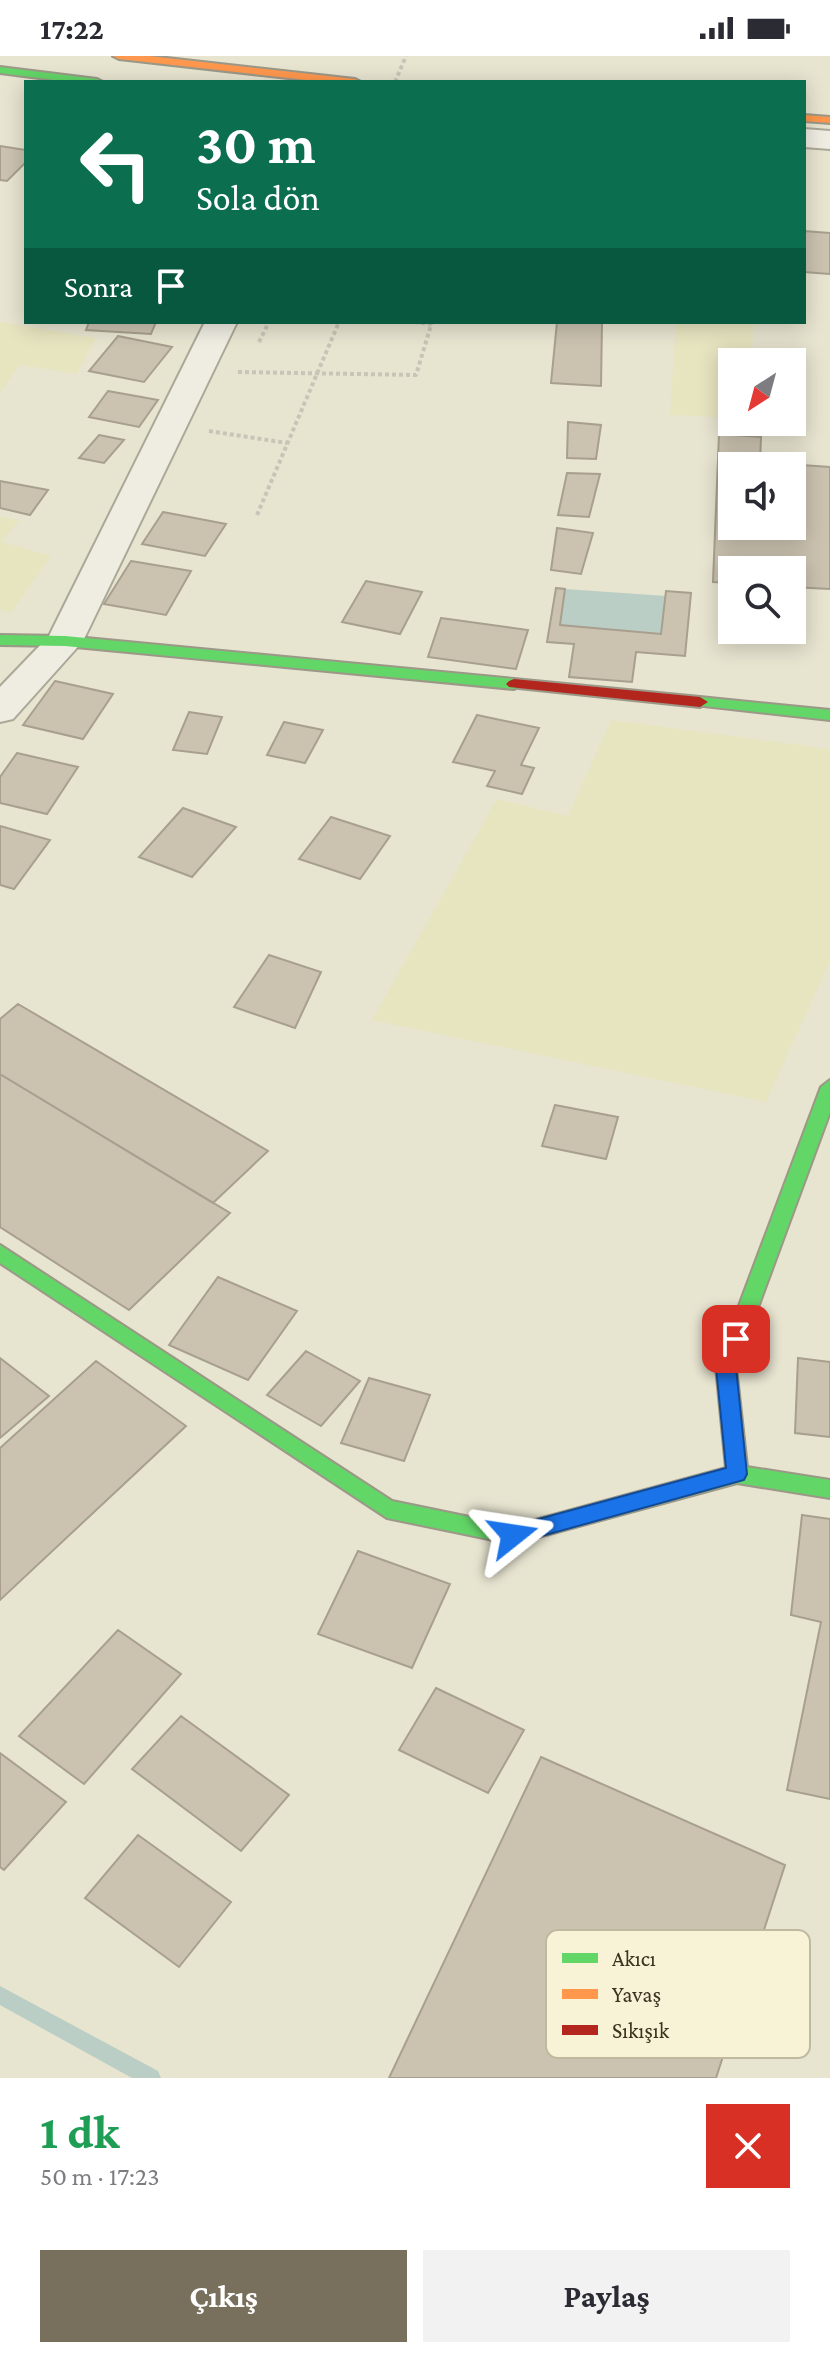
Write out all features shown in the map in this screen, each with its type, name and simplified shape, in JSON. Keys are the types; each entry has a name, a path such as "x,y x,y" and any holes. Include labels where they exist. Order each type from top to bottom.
{"main road":[{"path":"119,56 337,80"},
{"path":"0,70 81,80"},
{"path":"806,118 830,120"},
{"path":"0,640 65,641 830,715"},
{"path":"737,1474 726,1367 830,1087"},
{"path":"0,1253 387,1509 513,1535 737,1474 830,1489"}],"street":[{"path":"806,138 830,140"},
{"path":"0,710 65,641 220,324"}],"path":[{"path":"396,80 406,56"},
{"path":"256,347 268,324"},
{"path":"257,515 338,324"},
{"path":"197,371 416,375 432,324"},
{"path":"236,384 250,359"},
{"path":"214,419 206,431 287,443"}],"shaded area":[{"path":"0,322 96,338 77,374 20,365 0,393"},
{"path":"676,324 753,324 752,348 718,348 718,417 670,415"},
{"path":"0,517 19,520 2,542 51,556 11,613 0,610"},
{"path":"565,589 666,596 661,634 560,625"},
{"path":"611,720 830,749 830,961 766,1102 372,1020 497,799 568,816"}],"building":[{"path":"0,146 24,150 24,164 7,181 0,180"},
{"path":"806,231 830,233 830,274 806,272"},
{"path":"88,324 155,324 151,334 86,330"},
{"path":"557,324 602,324 601,386 551,383"},
{"path":"118,336 172,347 144,382 89,371"},
{"path":"108,391 158,400 139,427 89,417"},
{"path":"568,422 601,425 596,459 567,458"},
{"path":"99,435 124,440 104,463 79,458"},
{"path":"719,436 761,437 760,452 718,452"},
{"path":"718,459 718,540 806,540 806,465 830,467 830,589 806,588 806,556 718,556 718,582 713,582"},
{"path":"567,473 600,474 589,517 558,515"},
{"path":"0,481 48,490 30,515 0,508"},
{"path":"163,512 226,524 205,556 142,544"},
{"path":"557,528 593,533 581,574 551,570"},
{"path":"131,561 191,571 166,615 104,604"},
{"path":"366,581 422,592 400,634 342,622"},
{"path":"556,588 565,589 560,625 661,634 666,591 691,593 685,656 636,652 632,682 569,677 574,644 547,642"},
{"path":"441,618 528,630 516,669 428,657"},
{"path":"55,681 113,694 83,739 23,725"},
{"path":"189,712 222,717 207,754 173,750"},
{"path":"477,715 539,728 521,765 534,768 522,794 487,786 495,771 453,762"},
{"path":"284,722 323,730 305,763 267,755"},
{"path":"17,753 78,767 47,814 0,803 0,777"},
{"path":"183,808 236,827 192,877 139,857"},
{"path":"331,817 390,836 360,879 299,859"},
{"path":"0,826 50,840 14,889 0,885"},
{"path":"269,955 321,972 295,1028 234,1007"},
{"path":"18,1004 268,1151 213,1203 0,1074 0,1019"},
{"path":"0,1074 230,1213 129,1310 0,1227"},
{"path":"555,1105 618,1117 606,1159 542,1146"},
{"path":"218,1277 297,1311 248,1380 169,1345"},
{"path":"306,1351 360,1381 321,1426 267,1395"},
{"path":"0,1358 49,1396 0,1438"},
{"path":"798,1358 830,1362 830,1437 795,1433"},
{"path":"96,1361 186,1426 0,1600 0,1448"},
{"path":"369,1378 430,1395 404,1461 341,1443"},
{"path":"802,1515 830,1519 830,1799 787,1790 821,1622 791,1615"},
{"path":"358,1551 450,1584 412,1668 318,1634"},
{"path":"118,1630 181,1674 84,1784 19,1736"},
{"path":"436,1688 524,1730 488,1793 399,1750"},
{"path":"181,1716 289,1795 241,1851 132,1769"},
{"path":"0,1753 66,1802 4,1870 0,1867"},
{"path":"541,1757 785,1865 764,1930 546,1930 546,2058 722,2058 716,2078 389,2078"},
{"path":"138,1835 231,1902 179,1967 85,1898"}],"waterway":[{"path":"0,1995 151,2078"}],"traffic: fast":[{"path":"0,70 81,80"},
{"path":"0,640 65,641 514,684"},
{"path":"700,702 830,715"},
{"path":"737,1474 726,1367 830,1087"},
{"path":"0,1253 387,1509 513,1535 737,1474 830,1489"}],"traffic: slow":[{"path":"119,56 337,80"},
{"path":"806,118 830,120"}],"traffic: jam":[{"path":"514,684 700,702"}],"route":[{"path":"513,1535 737,1474 726,1367 736,1339"}]}
